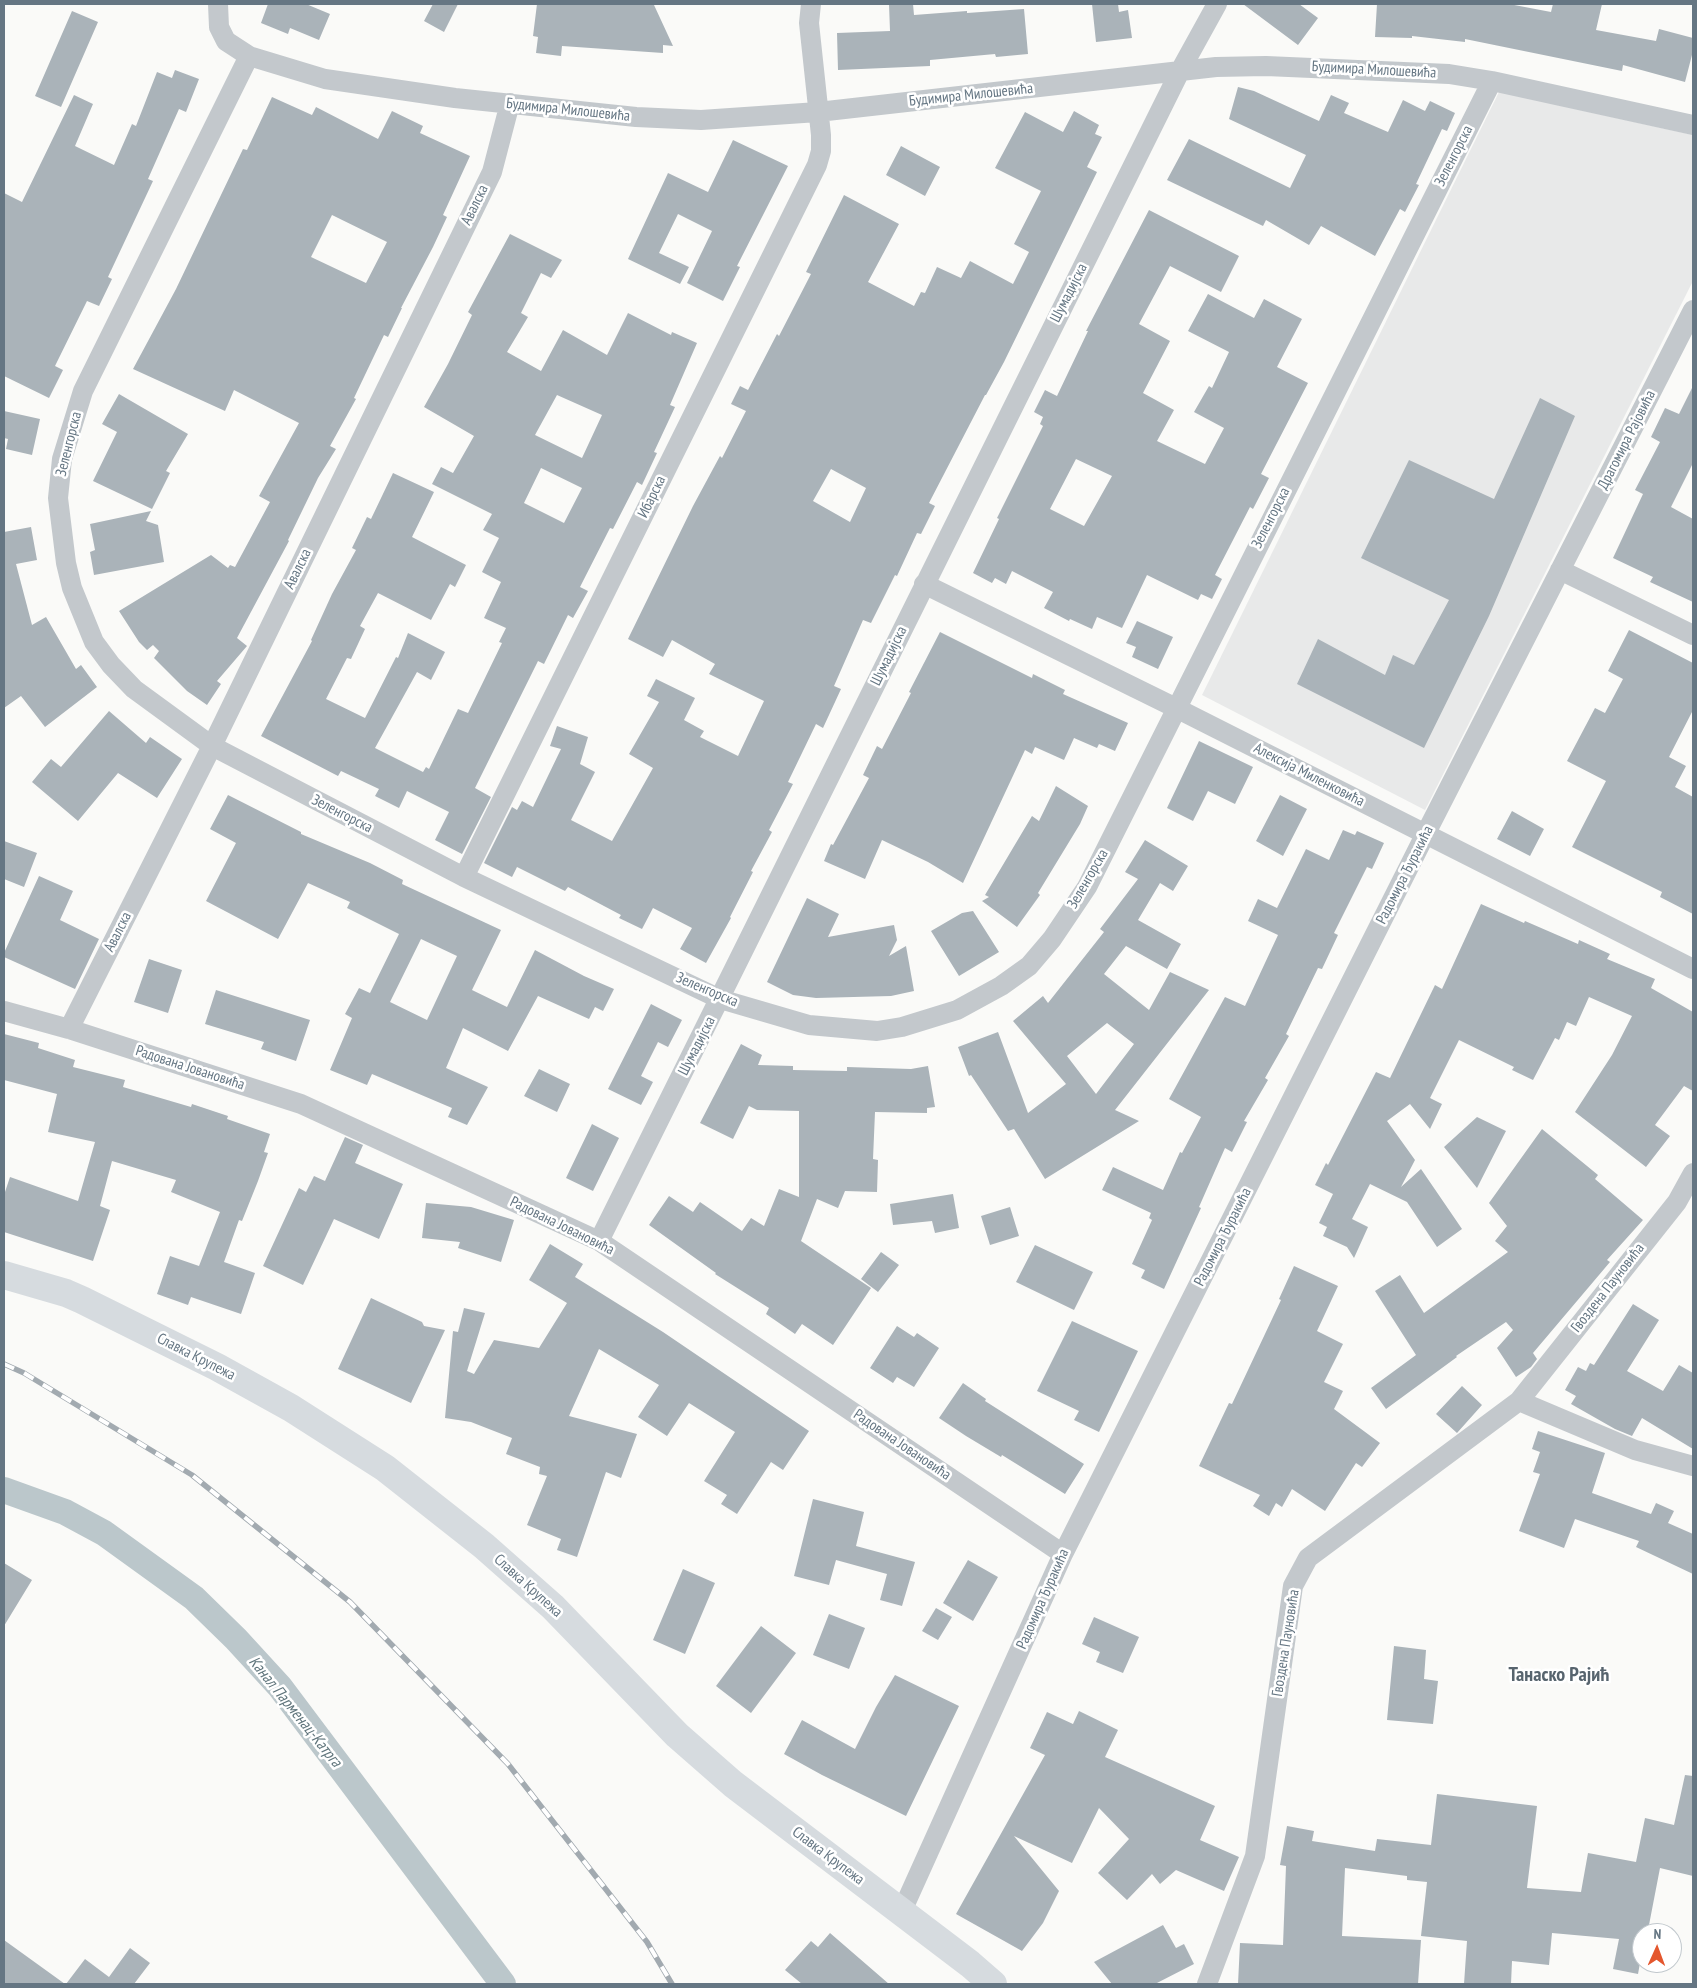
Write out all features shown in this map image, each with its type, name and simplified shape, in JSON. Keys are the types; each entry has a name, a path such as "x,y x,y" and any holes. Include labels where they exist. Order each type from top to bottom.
{"main road":[{"name":"Славка Крупежа","path":"4,1275 82,1300 217,1367 299,1413 385,1468 484,1546 552,1607 660,1718 702,1757 747,1795 902,1911 993,1984"}],"street":[{"name":"Будимира Милошевића","path":"218,4 219,27 226,41 249,56 326,79 455,98 636,117 701,120 818,112 1216,67 1266,66 1440,73 1492,81 1693,125"},
{"name":"Ибарска","path":"464,877 817,165 821,151 821,135 810,23 811,4"},
{"name":"Шумадијска","path":"599,1240 1180,71 1217,4"},
{"name":"Зеленгорска","path":"249,56 83,391 62,459 58,498 66,563 72,588 94,642 111,665 134,689 212,746 464,877 720,999 809,1025 877,1031 902,1027 957,1010 1001,986 1029,966 1052,939 1087,887 1492,81"},
{"name":"Авалска","path":"69,1029 212,746 492,172 510,103"},
{"name":"Драгомира Рајовића","path":"1560,570 1693,310"},
{"path":"1560,570 1693,635"},
{"name":"Радомира Ђуракића","path":"902,1911 1063,1554 1560,570"},
{"name":"Алексија Миленковића","path":"924,584 1426,833 1693,969"},
{"name":"Радована Јовановића","path":"4,1011 69,1029 302,1104 599,1240 1063,1554"},
{"name":"Гвоздена Пауновића","path":"1207,1984 1255,1856 1293,1586 1308,1558 1519,1401 1677,1202 1693,1173"},
{"path":"1519,1401 1635,1450 1693,1466"}],"shaded area":[{"path":"1499,92 1693,135 1693,281 1425,810 1202,695"}],"building":[{"path":"268,4 306,4 330,14 319,40 290,28 288,34 261,23"},
{"path":"433,4 458,4 444,32 424,21"},
{"path":"537,4 654,5 673,46 663,45 663,53 562,46 561,56 536,53 538,37 533,36"},
{"path":"889,4 913,4 914,15 1024,9 1028,54 996,57 995,54 930,60 930,66 838,70 837,33 890,31"},
{"path":"1092,4 1118,4 1119,12 1128,10 1132,38 1096,42"},
{"path":"1243,4 1299,4 1318,18 1298,45"},
{"path":"1377,4 1509,4 1551,12 1553,4 1602,4 1596,30 1656,41 1659,29 1693,38 1693,51 1685,82 1623,65 1622,71 1465,39 1465,42 1412,36 1412,38 1375,37"},
{"path":"72,11 98,22 61,107 35,96"},
{"path":"175,70 199,79 186,112 179,109 148,179 153,181 108,277 112,279 99,306 87,301 55,366 63,370 49,398 4,376 4,193 22,202 74,95 93,104 75,146 114,165 132,124 136,126 157,72 172,78"},
{"path":"1238,87 1254,91 1319,121 1331,95 1349,103 1344,113 1388,132 1403,100 1425,111 1430,101 1455,113 1447,131 1442,129 1416,184 1419,185 1405,212 1400,209 1375,256 1321,226 1309,245 1266,220 1263,226 1167,180 1189,139 1290,188 1306,155 1229,119"},
{"path":"272,97 312,115 316,107 378,139 392,111 423,126 420,133 470,156 443,215 447,217 433,247 388,337 384,335 354,398 356,399 330,446 336,449 318,478 289,541 237,638 247,646 217,681 221,684 207,705 187,691 154,658 159,651 153,645 147,650 139,642 119,611 211,555 228,568 230,565 235,567 270,502 259,496 299,423 234,390 225,411 133,369 176,289 243,149 247,150","holes":["332,215 387,242 366,283 311,257"]},
{"path":"1074,111 1099,125 1095,134 1102,137 1087,167 1097,172 1004,362 929,503 935,506 921,534 917,533 897,576 895,575 871,623 863,620 834,686 841,689 823,728 816,724 788,782 793,784 769,830 772,832 751,871 753,872 731,918 706,963 680,949 692,928 653,908 642,929 619,918 621,915 568,887 565,891 517,867 512,877 484,863 512,807 517,810 522,801 533,807 561,749 550,746 557,726 588,737 580,764 595,772 571,820 612,841 653,768 629,754 659,702 647,696 656,679 695,698 684,720 704,731 700,737 738,756 764,701 709,674 715,664 672,640 663,657 628,639 693,506 720,456 722,458 746,411 731,404 740,386 748,390 777,334 779,336 811,274 806,272 844,195 899,224 868,282 914,306 921,292 925,293 937,267 961,278 970,261 1013,284 1029,252 1014,244 1041,191 995,168 1025,112 1063,132","holes":["831,469 866,488 850,522 813,501"]},
{"path":"733,140 788,166 737,266 740,267 723,301 687,283 712,231 678,214 659,253 689,267 680,284 628,259 668,173 708,192"},
{"path":"901,146 940,167 925,196 886,175"},
{"path":"1149,210 1239,256 1221,292 1170,266 1139,324 1170,341 1143,393 1174,410 1157,441 1205,464 1224,428 1194,412 1209,386 1212,388 1229,352 1188,331 1208,294 1254,318 1264,299 1302,319 1277,367 1308,383 1261,474 1269,478 1253,509 1250,507 1215,575 1222,579 1212,599 1201,594 1198,600 1147,575 1122,628 1097,617 1092,629 1070,619 1069,621 1044,608 1053,592 1012,571 1006,584 995,578 992,583 973,573 999,519 997,518 1043,426 1040,424 1043,417 1034,412 1045,390 1057,396 1088,331 1086,331","holes":["1076,459 1112,476 1084,526 1050,509"]},
{"path":"510,234 562,260 551,278 541,273 521,313 528,317 507,352 541,371 563,330 607,355 628,313 671,335 672,332 697,343 670,405 675,407 654,452 657,453 642,485 637,482 613,529 610,528 580,587 588,591 573,618 568,615 544,664 538,661 475,788 491,797 462,854 435,840 449,812 407,791 399,808 375,796 379,789 341,771 338,776 261,736 312,641 332,594 356,550 352,548 367,517 371,519 393,473 434,492 412,537 466,565 455,587 450,584 431,620 378,593 360,626 365,629 351,659 347,658 326,699 365,718 396,657 398,658 408,633 445,652 431,680 417,672 375,748 423,772 426,767 429,769 458,709 468,713 502,643 499,642 506,628 484,618 501,582 482,572 499,538 483,530 492,514 432,484 441,467 453,473 474,436 424,407 472,315 468,312","holes":["557,395 602,415 582,458 535,435","541,468 582,488 564,523 524,503"]},
{"path":"1693,386 1693,463 1671,507 1693,519 1693,602 1650,582 1653,577 1613,558 1643,494 1635,490 1660,442 1651,437 1665,408 1679,414"},
{"path":"119,394 188,434 166,471 170,473 152,509 93,481 117,432 102,424"},
{"path":"1540,398 1575,416 1489,616 1424,748 1297,684 1318,639 1385,675 1393,655 1414,665 1449,600 1361,558 1409,460 1494,499"},
{"path":"4,411 40,419 32,455 6,449 8,439 4,438"},
{"path":"151,511 146,521 158,525 164,562 94,575 90,552 95,550 90,524"},
{"path":"31,527 37,560 16,564 32,625 46,617 76,669 81,665 97,687 45,727 21,696 4,708 4,532"},
{"path":"1137,621 1173,637 1158,669 1132,657 1136,647 1126,643"},
{"path":"1629,630 1693,663 1693,710 1669,757 1686,766 1675,787 1693,797 1693,914 1660,897 1662,892 1572,847 1606,781 1567,761 1595,708 1605,713 1623,679 1608,671"},
{"path":"940,632 1032,678 1033,674 1065,690 1063,694 1128,723 1115,751 1099,744 1097,748 1074,738 1064,760 1035,747 1032,754 1025,750 963,883 928,862 882,840 865,879 824,861 831,844 833,845 869,778 863,775 877,746 882,749"},
{"path":"109,711 146,743 150,737 182,759 157,798 118,773 78,821 32,782 51,759 61,767"},
{"path":"1199,741 1253,767 1235,804 1208,791 1193,821 1167,808"},
{"path":"1056,786 1088,806 1080,824 1038,893 1040,895 1017,927 982,901 989,897 985,895 1032,816 1039,821"},
{"path":"228,795 301,832 301,834 370,863 403,880 402,884 501,930 472,990 507,1007 535,950 584,976 614,989 603,1011 595,1007 589,1019 538,996 508,1051 463,1028 446,1068 488,1087 467,1125 448,1117 452,1108 372,1074 367,1085 330,1070 352,1018 345,1014 359,988 370,993 399,934 347,908 350,902 308,883 278,939 206,901 236,843 210,829","holes":["421,939 457,956 427,1020 390,1002"]},
{"path":"1280,795 1307,809 1283,856 1256,841"},
{"path":"1512,811 1544,829 1530,856 1497,839"},
{"path":"1343,830 1355,835 1357,831 1384,843 1372,869 1367,867 1334,933 1338,935 1322,969 1318,968 1286,1034 1289,1036 1265,1078 1268,1080 1244,1121 1247,1122 1232,1152 1225,1148 1199,1207 1201,1208 1164,1289 1141,1278 1145,1270 1132,1264 1152,1220 1149,1218 1151,1213 1102,1190 1113,1167 1163,1190 1180,1152 1182,1153 1201,1117 1169,1099 1225,997 1245,1006 1278,935 1248,921 1258,899 1277,908 1306,849 1329,860"},
{"path":"1145,840 1188,866 1173,891 1160,883 1138,920 1181,944 1167,969 1126,946 1104,974 1149,1010 1170,972 1209,990 1115,1110 1139,1121 1045,1179 1014,1129 1008,1131 971,1075 969,1076 958,1047 998,1032 1028,1113 1066,1084 1013,1021 1043,996 1048,1003 1104,932 1100,929 1138,879 1125,872","holes":["1107,1023 1134,1044 1096,1094 1067,1056"]},
{"path":"4,841 37,853 24,887 4,879"},
{"path":"39,876 73,891 60,920 99,939 75,989 4,957 4,953"},
{"path":"807,898 839,914 828,937 894,925 897,940 889,956 906,946 914,991 891,996 816,998 793,995 767,982"},
{"path":"1481,904 1578,944 1579,940 1610,954 1607,959 1655,979 1651,988 1693,1012 1693,1091 1684,1086 1655,1125 1670,1136 1646,1167 1575,1112 1612,1055 1632,1016 1589,997 1576,1026 1567,1022 1559,1040 1555,1038 1533,1080 1512,1070 1514,1067 1459,1040 1430,1098 1442,1104 1430,1129 1410,1104 1387,1121 1415,1160 1401,1187 1421,1169 1462,1229 1437,1247 1407,1202 1370,1184 1352,1219 1368,1227 1354,1258 1347,1247 1323,1236 1327,1227 1319,1223 1333,1194 1315,1185 1326,1163 1328,1165 1376,1072 1390,1078 1435,985 1442,989"},
{"path":"973,911 999,952 959,976 931,931 962,913"},
{"path":"149,959 182,970 168,1013 134,1002"},
{"path":"216,990 310,1020 296,1061 261,1049 264,1042 205,1024"},
{"path":"651,1004 682,1020 668,1047 658,1042 641,1076 653,1082 641,1105 608,1089"},
{"path":"4,1034 39,1043 38,1048 75,1060 73,1067 125,1080 123,1087 191,1107 192,1104 228,1116 227,1119 270,1134 264,1152 268,1153 258,1181 242,1221 239,1220 224,1262 255,1273 241,1314 191,1297 188,1305 157,1294 170,1256 199,1266 220,1212 171,1192 176,1180 112,1161 100,1206 110,1210 93,1261 4,1232 4,1195 10,1177 78,1201 95,1142 48,1132 57,1094 4,1080"},
{"path":"741,1044 762,1055 758,1065 793,1066 793,1070 847,1071 847,1067 911,1069 928,1066 935,1107 927,1108 927,1113 875,1112 873,1159 878,1160 877,1192 845,1191 838,1208 817,1199 801,1241 871,1288 833,1345 802,1324 795,1334 766,1314 769,1308 715,1274 649,1225 669,1196 693,1212 700,1202 742,1231 751,1218 764,1226 779,1189 799,1197 799,1111 757,1110 749,1106 733,1139 700,1123"},
{"path":"539,1069 570,1084 557,1112 524,1096"},
{"path":"1477,1117 1506,1131 1477,1188 1444,1147"},
{"path":"592,1124 619,1138 593,1191 566,1178"},
{"path":"1542,1129 1598,1175 1595,1179 1643,1220 1607,1260 1610,1262 1533,1353 1537,1359 1531,1367 1516,1377 1497,1348 1513,1330 1506,1322 1456,1356 1386,1409 1371,1388 1416,1355 1375,1291 1400,1275 1424,1313 1508,1252 1495,1241 1507,1226 1489,1203"},
{"path":"345,1137 363,1145 355,1163 403,1184 379,1239 334,1219 303,1285 263,1266 299,1188 306,1192 314,1176 325,1181"},
{"path":"953,1194 959,1228 935,1233 932,1221 893,1225 890,1204"},
{"path":"426,1203 471,1207 514,1220 501,1262 458,1248 460,1242 422,1238"},
{"path":"1010,1207 1019,1236 990,1245 981,1216"},
{"path":"550,1244 583,1264 575,1277 663,1332 809,1431 783,1470 771,1462 737,1514 721,1504 727,1495 704,1481 735,1432 689,1403 667,1436 638,1417 659,1385 599,1349 569,1416 637,1434 621,1478 606,1472 577,1557 557,1550 561,1539 527,1525 547,1476 539,1474 540,1467 506,1454 512,1438 471,1422 445,1418 453,1331 458,1332 464,1308 485,1313 467,1371 474,1374 494,1340 539,1348 567,1303 529,1280"},
{"path":"1035,1245 1093,1272 1074,1310 1016,1282"},
{"path":"881,1252 899,1265 878,1292 861,1279"},
{"path":"1294,1266 1338,1286 1317,1331 1343,1344 1324,1382 1343,1391 1334,1409 1380,1443 1362,1467 1356,1463 1325,1511 1292,1489 1282,1507 1276,1503 1269,1516 1253,1506 1260,1495 1199,1466 1229,1403 1232,1404 1281,1300 1279,1299"},
{"path":"371,1298 422,1322 424,1326 445,1330 411,1403 338,1369"},
{"path":"1633,1304 1659,1320 1627,1371 1663,1391 1679,1365 1693,1373 1693,1449 1642,1418 1632,1436 1615,1429 1571,1404 1576,1396 1565,1390 1578,1367 1586,1371 1590,1363 1594,1365"},
{"path":"1072,1321 1138,1351 1099,1432 1074,1420 1079,1411 1037,1391"},
{"path":"897,1326 914,1337 917,1333 939,1348 914,1387 897,1377 893,1383 870,1368"},
{"path":"963,1383 986,1399 985,1401 1084,1464 1065,1494 939,1418"},
{"path":"1462,1386 1482,1405 1457,1433 1436,1414"},
{"path":"1538,1431 1605,1453 1592,1493 1651,1514 1656,1503 1674,1511 1668,1523 1693,1534 1693,1574 1636,1547 1639,1541 1575,1519 1564,1548 1519,1531 1540,1474 1533,1472 1540,1452 1532,1449"},
{"path":"813,1499 864,1512 856,1546 915,1562 902,1606 880,1600 887,1574 836,1560 829,1585 794,1576"},
{"path":"968,1560 998,1577 973,1621 943,1603"},
{"path":"4,1563 32,1580 4,1626"},
{"path":"683,1569 715,1583 685,1654 653,1640"},
{"path":"936,1608 952,1617 938,1640 922,1631"},
{"path":"829,1614 865,1628 849,1669 813,1655"},
{"path":"1094,1617 1139,1637 1123,1673 1096,1662 1100,1652 1082,1644"},
{"path":"761,1626 796,1653 751,1713 716,1686"},
{"path":"1394,1646 1426,1650 1424,1679 1438,1681 1433,1724 1387,1720"},
{"path":"895,1675 959,1706 906,1816 822,1775 784,1754 802,1720 855,1749"},
{"path":"1079,1711 1118,1730 1105,1757 1215,1806 1200,1840 1239,1857 1224,1891 1176,1870 1160,1884 1152,1874 1127,1900 1098,1873 1129,1839 1099,1808 1072,1863 1014,1836 1059,1891 1043,1923 1022,1951 956,1914 1045,1755 1030,1748 1047,1712 1073,1724"},
{"path":"1685,1775 1693,1776 1693,1876 1660,1868 1649,1923 1632,1923 1632,1973 1613,1969 1619,1939 1552,1933 1549,1965 1512,1961 1511,1984 1464,1984 1467,1941 1421,1936 1427,1882 1407,1880 1407,1876 1345,1868 1342,1936 1421,1940 1418,1984 1238,1984 1240,1943 1283,1945 1286,1866 1280,1865 1287,1826 1314,1831 1312,1841 1375,1851 1377,1839 1431,1845 1437,1794 1537,1806 1527,1888 1581,1892 1588,1853 1636,1862 1645,1818 1674,1825"},
{"path":"1163,1925 1176,1948 1184,1944 1194,1964 1155,1984 1112,1984 1094,1962"},
{"path":"830,1933 889,1984 802,1984 785,1970 811,1941 818,1947"},
{"path":"4,1940 65,1984 4,1984"},
{"path":"130,1948 150,1963 134,1984 66,1984 85,1959 109,1977"}],"waterway":[{"name":"Канал Парменац-Катрга","path":"4,1490 65,1512 104,1533 194,1598 236,1639 280,1687 503,1984"}],"railway":[{"path":"4,1364 24,1373 192,1475 350,1602 508,1764 647,1942 672,1984"}],"district":[{"name":"Танаско Рајић","path":"1559,1675"}]}
